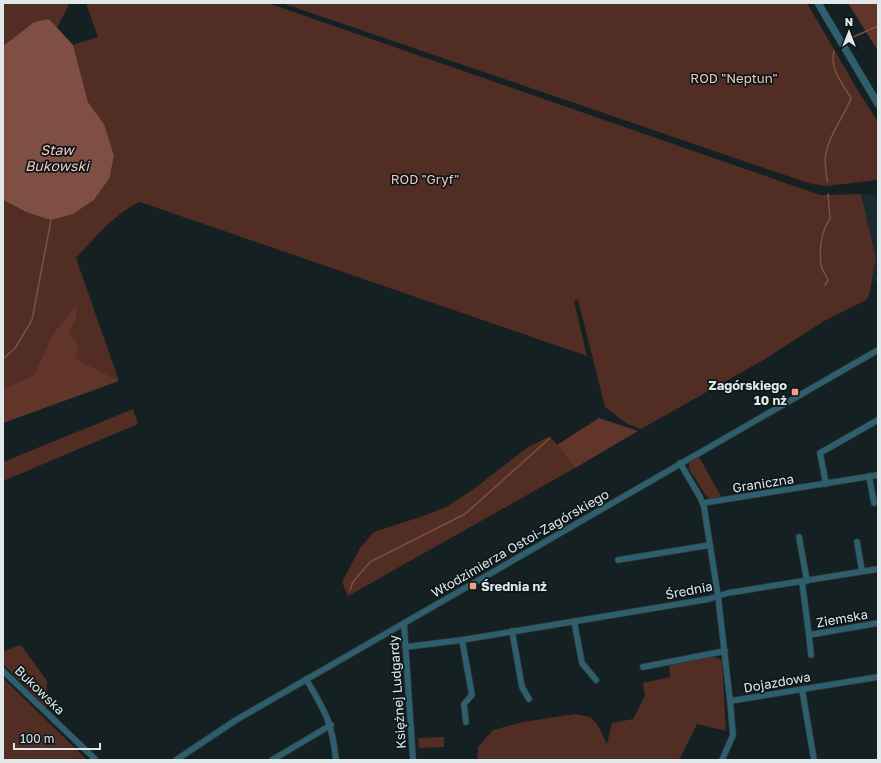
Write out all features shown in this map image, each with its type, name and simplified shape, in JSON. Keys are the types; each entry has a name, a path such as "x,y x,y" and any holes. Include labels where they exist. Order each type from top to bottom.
{"street":[{"path":"818,3 878,104"},
{"name":"Włodzimierza Ostoi-Zagórskiego","path":"176,760 229,724 878,350"},
{"path":"826,484 820,453 878,420"},
{"name":"Dojazdowa","path":"680,463 703,503 718,596 730,701 878,677"},
{"name":"Graniczna","path":"703,503 878,475"},
{"path":"869,476 874,503"},
{"path":"799,537 804,581"},
{"path":"857,542 862,571"},
{"path":"618,560 710,545"},
{"name":"Średnia","path":"405,647 462,640 878,569"},
{"name":"Ziemska","path":"804,581 811,655"},
{"path":"574,621 582,664 596,680"},
{"name":"Księżnej Ludgardy","path":"404,623 413,760"},
{"name":"Ziemska","path":"809,635 878,623"},
{"path":"512,631 522,687 529,699"},
{"path":"462,640 472,695 464,704 466,722"},
{"path":"642,667 725,651"},
{"name":"Bukowska","path":"3,671 95,759"},
{"path":"306,680 331,725 336,760"},
{"path":"802,689 814,760"},
{"path":"722,760 733,735 730,701"},
{"path":"272,760 331,725"}],"shaded area":[{"path":"848,3 878,3 878,51"},
{"path":"861,194 878,196 878,284 872,281 876,258"},
{"path":"77,304 76,320 69,334 79,345 75,358 119,381 3,423 3,389 34,375 51,337"},
{"path":"599,418 638,431 575,468 557,445"}],"green space":[{"path":"3,3 70,3 56,29 49,19 34,22 3,46"},
{"name":"ROD \"Gryf\"","path":"86,3 268,3 820,195 861,194 876,258 869,295 866,300 824,321 765,359 641,429 626,423 605,407 578,300 574,301 587,356 140,202 113,220 76,258 119,381 74,358 69,334 76,320 51,337 34,375 3,389 3,200 26,212 73,214 94,200 109,179 104,124 88,102 73,45 98,37"},
{"name":"ROD \"Neptun\"","path":"282,3 807,3 878,122 878,180 826,186 808,183"},
{"path":"133,409 138,424 3,481 3,462"},
{"path":"550,436 575,468 348,596 342,582 360,548 374,532 448,506 475,488 528,447"},
{"path":"699,457 722,498 710,499 707,497 689,469 689,463"},
{"path":"21,645 47,681 47,708 3,664 3,651"},
{"path":"711,657 718,658 722,661 726,731 697,724 679,760 477,760 478,747 493,730 523,722 575,714 590,717 597,724 607,744 612,723 633,719 645,696 643,683 670,677 669,665"},
{"path":"3,678 80,753 87,760 3,760"},
{"path":"444,737 444,747 419,748 418,738"}],"water":[{"name":"Staw Bukowski","path":"49,19 73,45 88,102 104,124 114,156 109,179 94,200 73,214 51,220 26,212 3,200 3,46 34,22"}],"waterway":[{"path":"851,38 878,26"},
{"path":"827,182 825,160 826,152 832,136 851,98 835,70 833,64 834,51"},
{"path":"825,285 828,280 822,267 820,253 821,241 830,219 828,194"},
{"path":"3,359 15,348 32,320 51,220"},
{"path":"350,590 353,582 370,562 465,514 549,439"}],"place":[{"name":"Zagórskiego 10 nż","path":"795,392"},
{"name":"Średnia nż","path":"473,586"}]}
